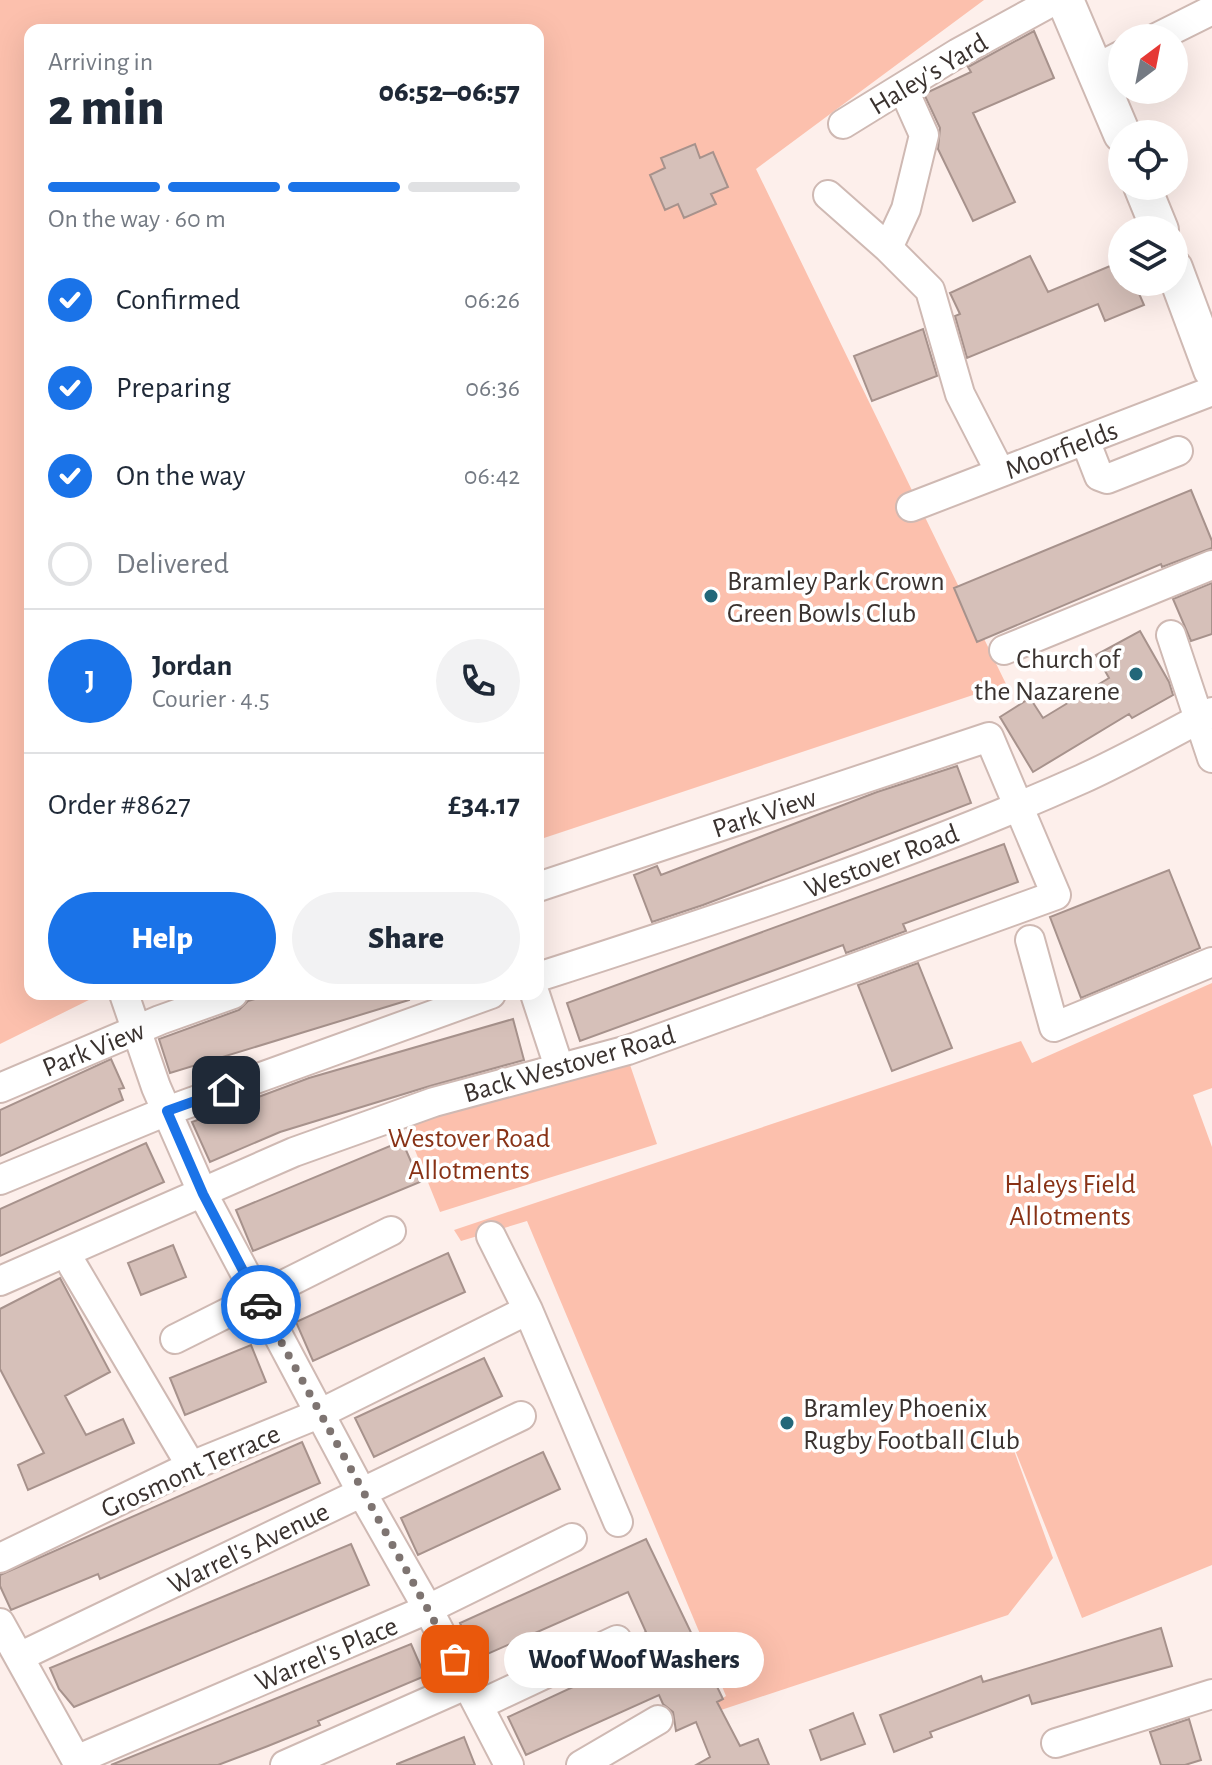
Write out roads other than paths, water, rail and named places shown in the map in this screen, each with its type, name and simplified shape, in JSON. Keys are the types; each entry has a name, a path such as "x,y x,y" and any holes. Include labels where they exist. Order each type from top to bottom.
{"main road":[{"path":"1065,0 1108,63"},
{"path":"1185,296 1212,369"}],"street":[{"name":"Haley's Yard","path":"843,124 958,53 1055,0"},
{"path":"1184,24 1212,10"},
{"path":"888,248 906,209 924,135 903,88"},
{"path":"828,195 930,290 960,394 1000,472"},
{"name":"Moorfields","path":"911,507 1212,391"},
{"path":"1085,440 1099,476 1107,479 1178,451"},
{"path":"1004,650 1212,565"},
{"path":"1171,635 1205,716 1212,758"},
{"name":"Westover Road","path":"544,975 808,889 1019,807 1086,778 1205,716"},
{"name":"Park View","path":"544,885 989,737 1019,807"},
{"name":"Back Westover Road","path":"0,1281 294,1152 434,1102 628,1050 1056,895 1019,807"},
{"path":"1030,940 1054,1027 1212,962"},
{"path":"126,1000 167,1111 203,1194 509,1765"},
{"name":"Park View","path":"0,1088 217,1000"},
{"path":"0,1180 167,1111 474,1000"},
{"path":"537,1000 559,1067"},
{"path":"175,1339 391,1231"},
{"path":"491,1236 518,1314 618,1522"},
{"path":"73,1266 191,1466"},
{"name":"Grosmont Terrace","path":"0,1558 191,1466 321,1413 518,1314"},
{"name":"Warrel's Avenue","path":"19,1657 521,1416"},
{"name":"Warrel's Place","path":"78,1762 428,1609 572,1538"},
{"path":"0,1623 78,1762"},
{"path":"285,1765 617,1640"},
{"path":"1056,1743 1212,1694"},
{"path":"581,1765 658,1720"}],"place":[{"name":"Bramley Park Crown Green Bowls Club","path":"711,596"},
{"name":"Church of the Nazarene","path":"1136,674"},
{"name":"Bramley Phoenix Rugby Football Club","path":"787,1423"},
{"name":"Woof Woof Washers","path":"455,1659"}],"park label":[{"name":"Westover Road Allotments","path":"469,1153"},
{"name":"Haleys Field Allotments","path":"1070,1199"}]}
